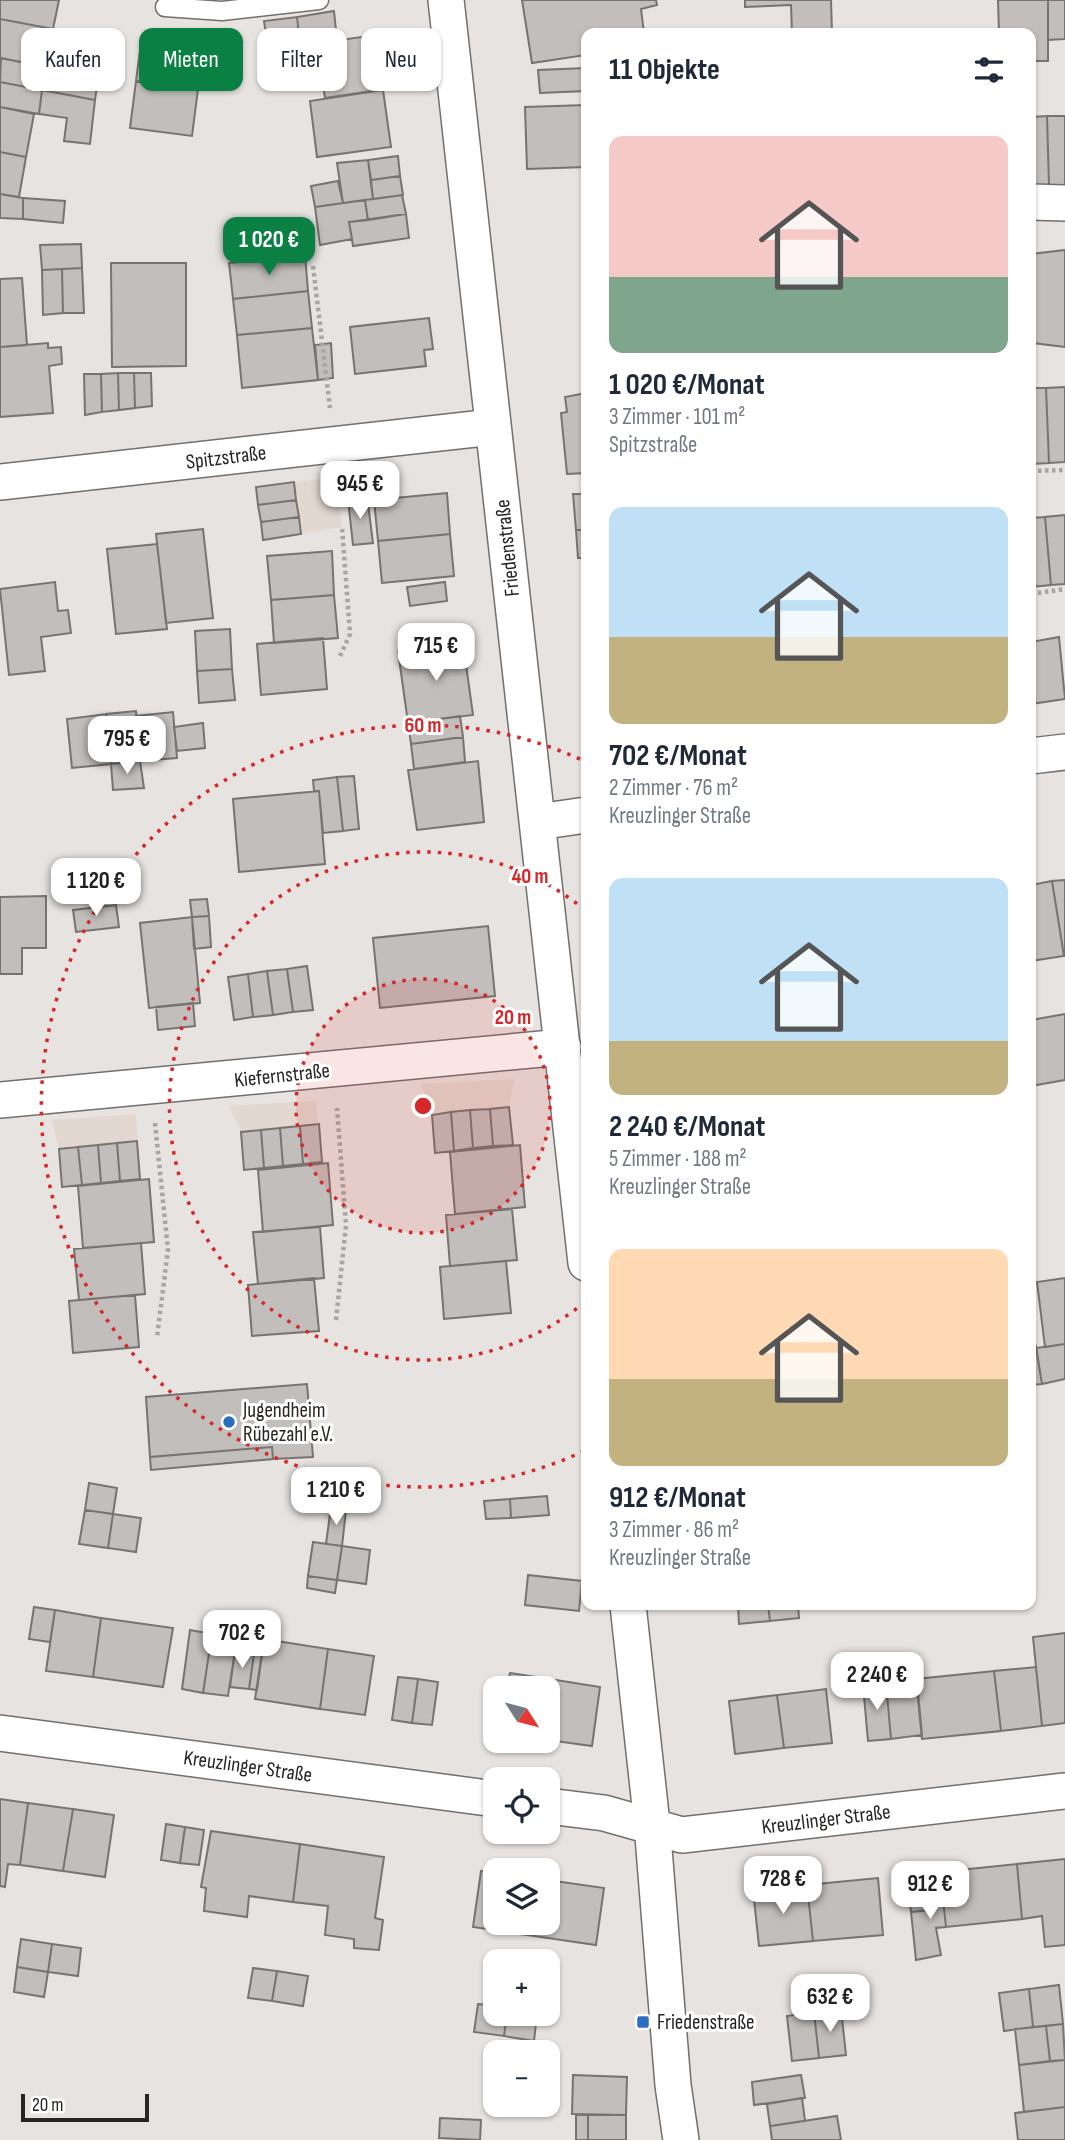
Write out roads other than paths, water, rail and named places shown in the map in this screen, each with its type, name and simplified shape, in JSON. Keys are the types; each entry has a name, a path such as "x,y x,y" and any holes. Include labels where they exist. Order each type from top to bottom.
{"street":[{"name":"Friedenstraße","path":"446,0 581,1216"},
{"path":"1036,202 1065,203"},
{"name":"Spitzstraße","path":"0,482 493,427"},
{"path":"1036,755 1065,752"},
{"path":"538,822 581,816"},
{"name":"Kiefernstraße","path":"0,1100 563,1047"},
{"path":"629,1610 652,1824 666,2011 681,2140"},
{"name":"Kreuzlinger Straße","path":"0,1733 483,1796"},
{"name":"Kreuzlinger Straße","path":"560,1807 652,1824 682,1835 1065,1791"}],"lane":[{"path":"165,7 222,11 319,0"}],"place":[{"name":"Jugendheim Rübezahl e.V.","path":"229,1422"},
{"name":"Friedenstraße","path":"643,2022"}]}
